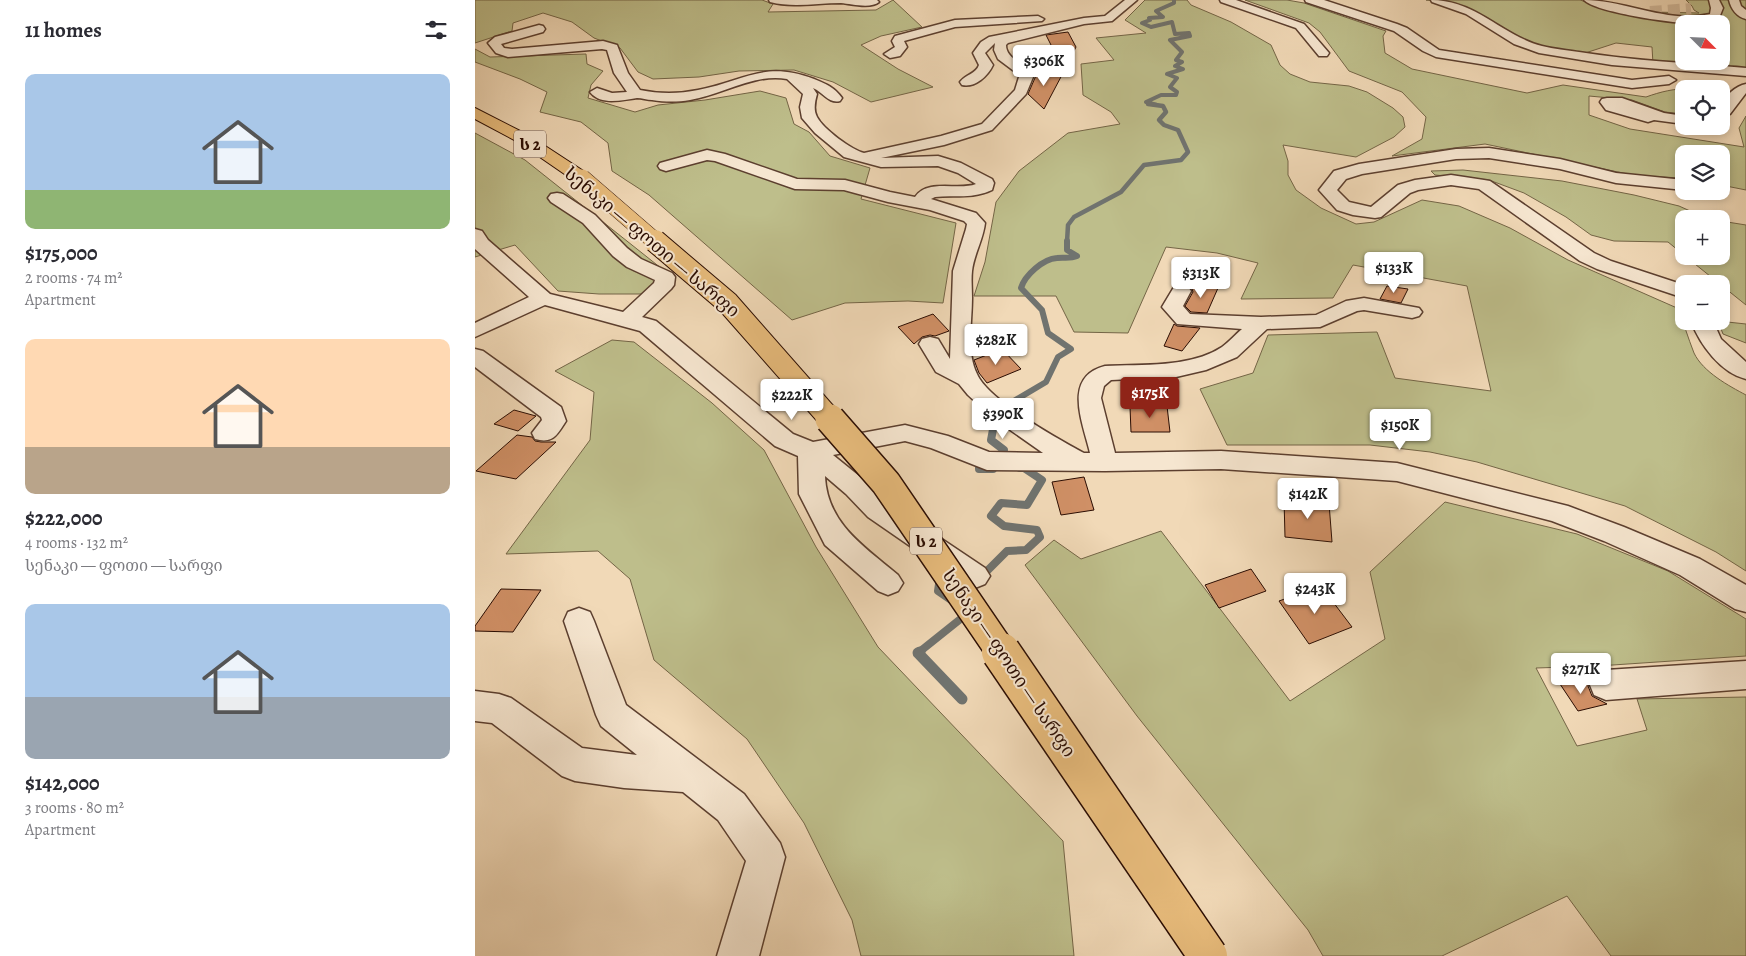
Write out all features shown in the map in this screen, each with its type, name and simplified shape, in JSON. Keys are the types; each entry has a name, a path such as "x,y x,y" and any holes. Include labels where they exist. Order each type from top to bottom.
{"highway":[{"name":"სენაკი — ფოთი — სარფი","path":"475,113 524,140 582,178 729,303 886,483 1208,956"}],"street":[{"path":"774,0 783,2 840,0 873,2"},
{"path":"1225,0 1300,26 1323,53"},
{"path":"1310,0 1334,6 1393,27 1411,36 1428,50 1469,65 1475,71"},
{"path":"1436,0 1470,12 1520,42 1539,49 1576,56 1746,72"},
{"path":"1589,0 1628,11 1689,19 1711,18 1715,16 1717,8 1714,0"},
{"path":"1734,0 1736,7 1746,16"},
{"path":"868,159 868,157 875,154 912,147 978,131 987,127 1021,91 1026,77 1024,72 1003,56 1000,45 1004,40 1019,35 1108,19 1131,1"},
{"path":"890,54 896,53 901,48 897,41 899,39 955,24 1102,15 1113,16"},
{"path":"967,82 983,73 986,65 979,53 982,46 990,40 1000,37 1092,28"},
{"path":"539,29 494,43 496,48 504,53 603,44 613,48 621,73 629,86 638,94"},
{"path":"1520,42 1588,51"},
{"path":"1436,53 1632,84 1669,80 1708,82 1746,78"},
{"path":"597,92 608,98 622,98 638,94 654,97 693,94 771,75 784,74 818,84 827,89 835,98"},
{"path":"793,76 810,94 807,107 809,118 820,130 850,154 887,163 921,160 947,163 977,178 987,186"},
{"path":"1535,81 1553,80 1632,92 1669,80"},
{"path":"703,85 731,84"},
{"path":"1730,105 1740,90 1746,88"},
{"path":"1012,102 1037,92"},
{"path":"1648,118 1611,107 1607,102 1622,102 1661,117 1675,119"},
{"path":"947,163 959,157 961,148"},
{"path":"1675,184 1615,178 1560,164 1489,153 1456,154 1359,169 1340,175 1328,190 1337,204 1347,209 1375,213 1404,189 1415,184 1451,180 1484,185 1587,257 1675,289"},
{"path":"666,166 694,157 707,155 719,157 795,184 845,185 897,200 933,205 970,217 976,223 975,232 962,268 961,356 967,379"},
{"path":"927,184 954,180 987,186"},
{"path":"933,205 923,199 923,196 929,192 973,192 987,186"},
{"path":"557,198 589,219 620,252 634,263 665,277 664,285 627,319"},
{"path":"475,235 481,244 543,298 648,326 784,440 811,451 855,487 877,510 975,576"},
{"path":"1181,291 1172,307 1184,320 1261,323 1320,321 1353,305 1364,304 1412,312"},
{"path":"477,331 543,298"},
{"path":"1105,462 1089,398 1093,383 1105,373 1176,370 1198,365 1229,352 1261,323"},
{"path":"1705,330 1706,335 1733,364 1746,372"},
{"path":"1710,330 1746,353"},
{"path":"930,344 944,367 967,379 981,395 1059,452 1078,461"},
{"path":"475,356 552,413 554,421 545,433"},
{"path":"811,451 905,433 939,442 987,461 1105,462 1221,460 1397,472 1558,513 1614,534 1690,567 1746,600"},
{"path":"811,451 812,494 835,537 889,583"},
{"path":"579,622 613,715 731,807 766,857 738,956"},
{"path":"1606,685 1746,674"},
{"path":"475,706 499,709 575,764 624,771 688,775"}],"green space":[{"path":"475,0 762,0 773,4 768,12 876,10 893,0 922,27 881,36 861,45 898,69 933,87 871,102 833,82 794,70 739,71 699,77 653,79 638,72 620,48 594,38 572,22 543,13 513,23 512,31 475,43"},
{"path":"1145,0 1187,0 1191,5 1231,22 1271,45 1280,65 1290,74 1310,82 1349,86 1367,92 1393,108 1403,117 1405,127 1394,137 1356,157 1283,145 1288,161 1288,175 1296,190 1321,208 1356,224 1374,222 1422,200 1459,206 1510,228 1568,260 1675,307 1675,330 1686,330 1698,360 1717,378 1746,395 1746,571 1716,552 1625,506 1477,462 1430,452 1370,445 1227,445 1200,389 1253,373 1268,335 1377,332 1395,378 1491,391 1467,286 1353,265 1333,298 1241,299 1258,263 1217,253 1166,247 1128,333 1074,332 1056,296 974,296 985,262 996,202 1019,171 1068,133 1120,124 1111,112 1083,95 1081,64 1114,60 1096,38 1146,33 1125,20"},
{"path":"1245,0 1287,0 1304,3 1386,31 1383,36 1385,53 1412,69 1527,93 1563,85 1646,97 1675,90 1675,113 1665,112 1632,100 1589,96 1589,115 1630,129 1744,147 1739,128 1746,116 1746,190 1730,187 1730,145 1675,145 1675,178 1637,176 1485,144 1392,156 1422,139 1426,117 1402,92 1349,71 1320,32 1309,23"},
{"path":"1426,0 1580,0 1675,16 1675,66 1653,64 1652,47 1616,43 1576,56 1539,49 1481,18 1440,1"},
{"path":"1686,0 1746,0 1746,72 1723,70 1730,70 1730,15 1675,16 1651,12 1699,13"},
{"path":"475,49 490,57 586,54 587,64 603,71 591,85 588,98 635,112 658,105 760,91 786,98 794,124 809,132 830,156 870,168 861,199 956,223 943,303 908,301 845,303 792,320 649,195 612,171 608,143 581,122 540,112 547,92 520,79 475,62"},
{"path":"475,133 525,160 676,280 664,294 599,294 558,291 515,245 475,257"},
{"path":"1463,170 1562,181 1634,195 1688,210 1675,210 1675,248 1668,242 1614,241 1591,235 1566,217 1524,193 1489,180 1435,175 1431,171"},
{"path":"1730,222 1746,225 1746,305 1730,292 1730,275 1709,275 1696,265 1730,265"},
{"path":"1730,322 1746,324 1746,343 1723,334 1721,330 1730,330"},
{"path":"612,340 634,342 712,403 764,450 816,547 878,647 1063,841 1074,956 861,956 852,920 804,823 747,739 654,660 630,579 598,551 506,554 590,440 594,392 555,371"},
{"path":"1445,502 1577,534 1668,571 1746,619 1746,656 1598,666 1536,668 1577,746 1647,730 1637,699 1746,697 1746,956 1611,956 1567,896 1442,956 1323,956 1308,930 1137,716 1025,565 1054,540 1081,559 1161,531 1290,701 1385,639 1370,572"}],"building":[{"path":"1068,32 1076,47 1064,71 1046,35"},
{"path":"1038,71 1063,73 1044,109 1028,94"},
{"path":"1194,284 1218,288 1207,313 1191,312 1185,306 1193,292"},
{"path":"1387,286 1408,289 1401,303 1380,299"},
{"path":"933,314 949,331 935,336 922,337 914,344 898,327"},
{"path":"1174,324 1177,326 1200,328 1182,351 1164,346"},
{"path":"1002,349 1021,369 987,383 979,373 974,360"},
{"path":"1167,406 1170,432 1131,432 1130,407"},
{"path":"514,410 536,416 518,431 494,424"},
{"path":"517,435 532,437 535,441 556,442 516,479 476,471"},
{"path":"1084,477 1094,510 1061,515 1052,482"},
{"path":"1284,499 1329,503 1332,542 1285,537"},
{"path":"1251,569 1266,591 1219,608 1205,585"},
{"path":"1321,586 1352,627 1309,644 1279,601"},
{"path":"501,589 541,590 513,632 475,631 475,626"},
{"path":"1589,678 1588,686 1592,696 1607,704 1578,711 1560,684"}],"waterway":[{"path":"1157,105 1146,102 1161,95 1176,95 1177,92 1170,87 1177,78 1167,74 1183,69 1175,66 1182,62 1176,60 1182,52 1170,40 1190,36 1189,33 1175,34 1172,22 1151,27 1142,23 1150,20 1149,18 1163,17 1156,11 1174,3 1174,0"},
{"path":"1067,242 1068,225 1074,217 1121,192 1144,165 1181,160 1188,152 1178,130 1164,125 1159,120 1166,112 1163,106 1148,104"},
{"path":"995,420 997,411 1046,382 1058,357 1071,349 1048,333 1042,310 1021,288 1030,273 1046,261 1077,256 1067,250 1067,242"},
{"path":"995,419 991,440 1004,450 1002,458 998,459"},
{"path":"985,463 979,465 979,469 993,469"},
{"path":"980,578 1007,551 1026,550 1040,537 1037,530 1004,526 991,516 1001,503 1027,505 1042,480 1024,468 1020,468"},
{"path":"940,577 938,591 954,602"},
{"path":"918,653 963,617 962,611"},
{"path":"918,653 962,699"}],"tunnel":[{"path":"1650,12 1691,9"}]}
